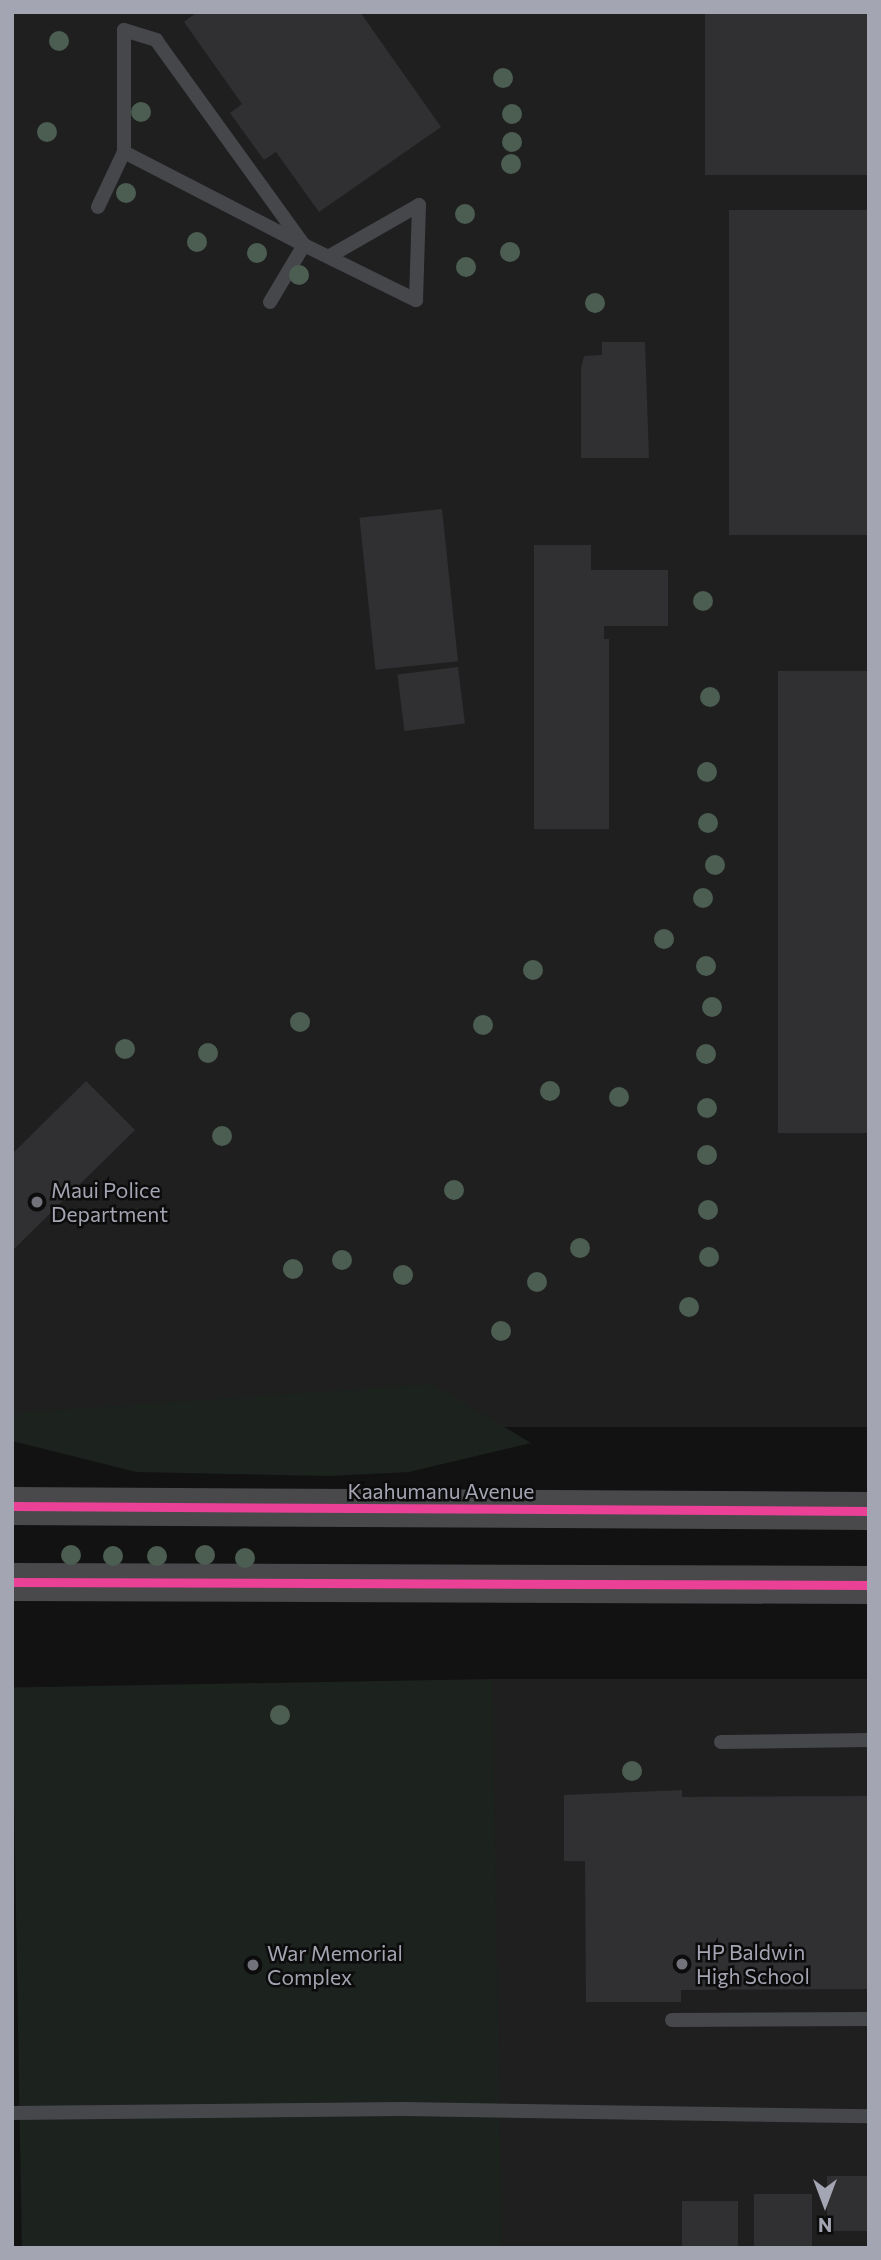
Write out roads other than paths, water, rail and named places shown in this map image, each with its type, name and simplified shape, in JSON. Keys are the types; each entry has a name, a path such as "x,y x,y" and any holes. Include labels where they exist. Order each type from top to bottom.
{"main road":[{"name":"Kaahumanu Avenue","path":"12,1506 869,1511"},
{"path":"12,1582 869,1586"}],"lane":[{"path":"98,207 124,152 124,30 156,40 304,245"},
{"path":"124,152 304,245 416,299 419,205 330,256"},
{"path":"270,302 304,245"},
{"path":"721,1742 869,1740"},
{"path":"672,2020 869,2019"},
{"path":"12,2113 403,2109 869,2116"}],"place":[{"name":"Maui Police Department","path":"37,1202"},
{"name":"HP Baldwin High School","path":"682,1964"},
{"name":"War Memorial Complex","path":"253,1965"}]}
